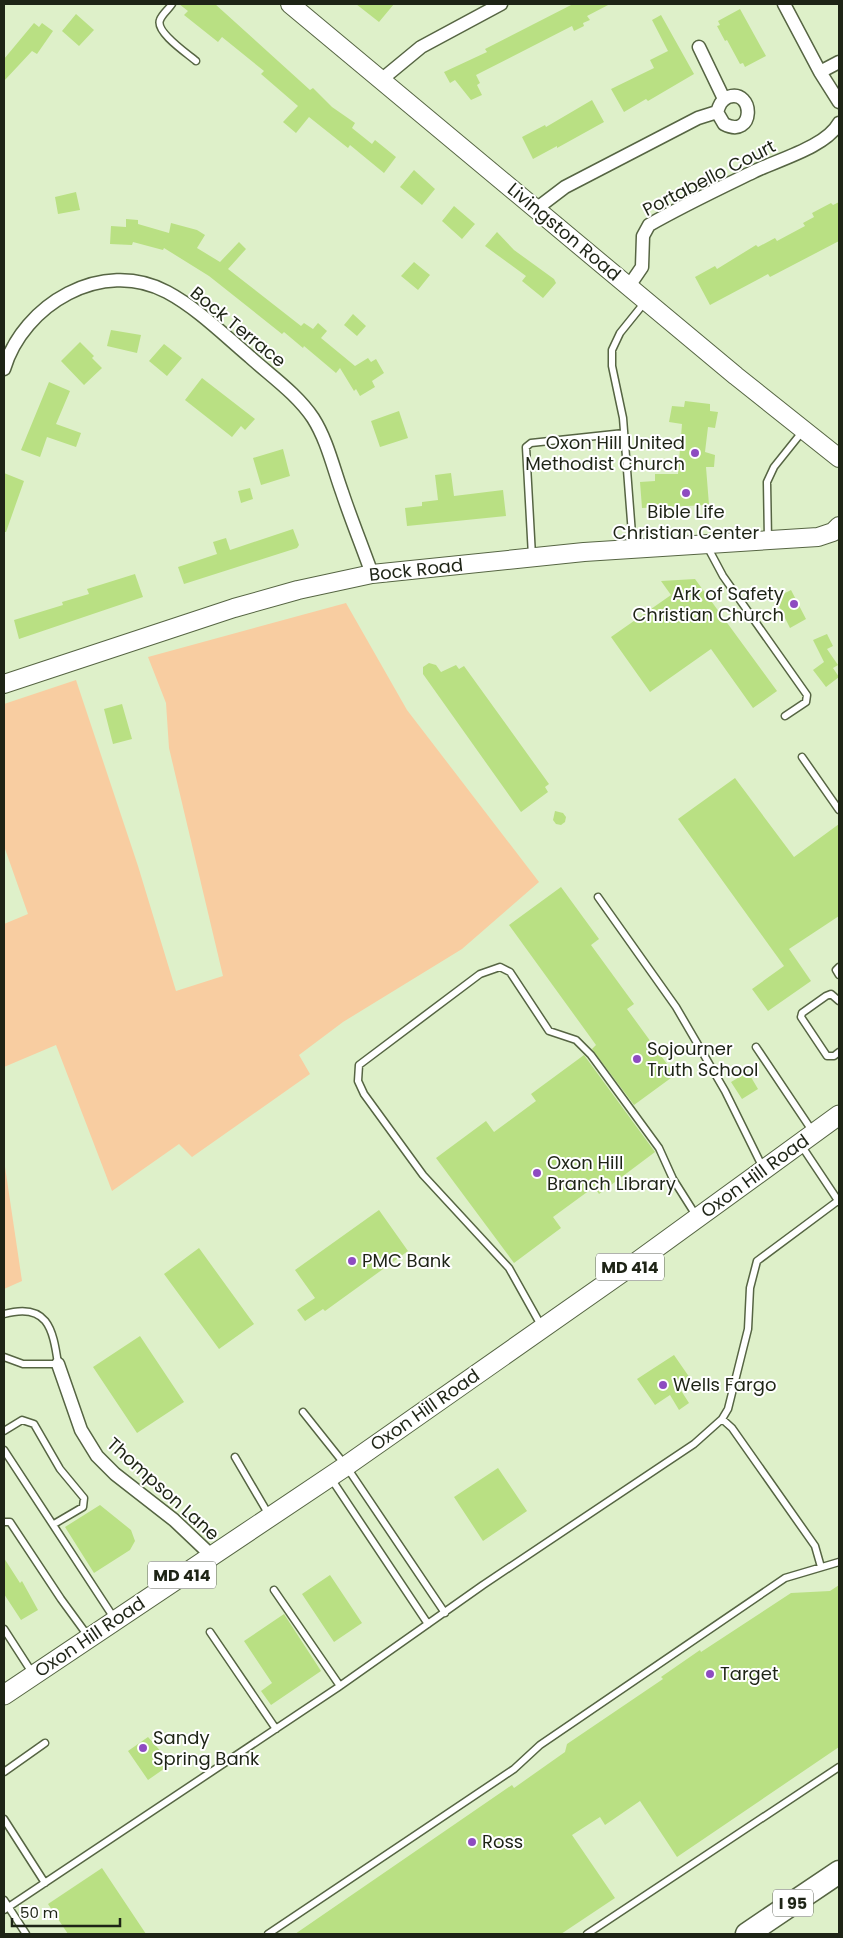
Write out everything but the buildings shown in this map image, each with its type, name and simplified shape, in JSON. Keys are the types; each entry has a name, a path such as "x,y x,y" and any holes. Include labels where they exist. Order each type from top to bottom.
{"highway":[{"name":"I 95","path":"746,1934 839,1872"}],"main road":[{"name":"Livingston Road","path":"290,4 839,458"},
{"name":"Bock Road","path":"4,684 234,608 298,590 372,574 633,548 818,537 837,529"},
{"name":"Oxon Hill Road","path":"4,1695 346,1466 697,1218 839,1115"}],"street":[{"path":"381,80 421,47 501,4"},
{"path":"784,4 820,72 839,102"},
{"path":"699,47 724,99"},
{"path":"820,72 839,62"},
{"path":"730,96 743,99 748,107 748,117 742,125 730,127 724,124 717,112 719,105 730,96"},
{"path":"536,209 565,187 698,118 717,112"},
{"name":"Portabello Court","path":"629,286 642,267 643,236 649,225 754,172 812,146 831,134 839,123"},
{"name":"Bock Terrace","path":"4,369 8,346 22,330 42,310 80,288 108,281 135,282 166,292 233,343 282,386 312,417 324,441 372,574"},
{"name":"Thompson Lane","path":"58,1364 79,1425 97,1456 115,1474 174,1520 212,1556"}],"lane":[{"path":"172,4 160,21 159,26 162,33 196,61"},
{"path":"633,548 624,432 612,366 612,350 620,333 646,300"},
{"path":"768,541 766,482 774,466 804,431"},
{"path":"532,557 526,447 531,443 624,432"},
{"path":"706,545 723,576 807,695 806,702 785,716"},
{"path":"802,757 839,810"},
{"path":"598,897 676,1007 724,1091 764,1169"},
{"path":"542,1327 509,1268 423,1174 364,1094 358,1081 359,1065 480,974 500,967 510,972 549,1031 576,1040 591,1055 660,1148 673,1179 697,1218"},
{"path":"839,967 836,970 839,975"},
{"path":"839,1001 832,994 826,996 802,1013 801,1018 827,1056 834,1056 839,1052"},
{"path":"6,1908 340,1686 483,1585 694,1444 722,1419 728,1409 734,1390 748,1328 750,1288 757,1261 839,1201 807,1138 756,1047"},
{"path":"4,1314 23,1310 42,1316 52,1332 58,1364 22,1364 4,1357"},
{"path":"303,1412 346,1466 445,1613"},
{"path":"722,1419 732,1428 815,1546 821,1567"},
{"path":"4,1431 22,1420 34,1424 60,1469 84,1498 83,1507 54,1524"},
{"path":"4,1450 115,1619"},
{"path":"235,1458 269,1516"},
{"path":"330,1476 428,1624"},
{"path":"4,1522 10,1522 60,1599 89,1637"},
{"path":"268,1934 514,1769 540,1745 785,1578 839,1562"},
{"path":"274,1590 340,1686"},
{"path":"4,1629 33,1675"},
{"path":"210,1632 276,1729"},
{"path":"4,1772 45,1743"},
{"path":"587,1934 839,1767"},
{"path":"4,1819 45,1882"},
{"path":"4,1900 6,1908 26,1934"}],"shaded area":[{"path":"346,603 407,710 539,882 462,949 343,1022 299,1055 310,1074 192,1157 179,1144 112,1191 56,1045 4,1067 4,924 28,914 4,846 4,704 76,680 138,866 176,991 223,976 169,748 166,703 148,657"},
{"path":"4,1160 22,1281 4,1289"}],"place":[{"name":"Oxon Hill United Methodist Church","path":"695,453"},
{"name":"Bible Life Christian Center","path":"686,493"},
{"name":"Ark of Safety Christian Church","path":"794,604"},
{"name":"Sojourner Truth School","path":"637,1059"},
{"name":"Oxon Hill Branch Library","path":"537,1173"},
{"name":"PMC Bank","path":"352,1261"},
{"name":"Wells Fargo","path":"663,1385"},
{"name":"Target","path":"710,1674"},
{"name":"Sandy Spring Bank","path":"143,1748"},
{"name":"Ross","path":"472,1842"}]}
